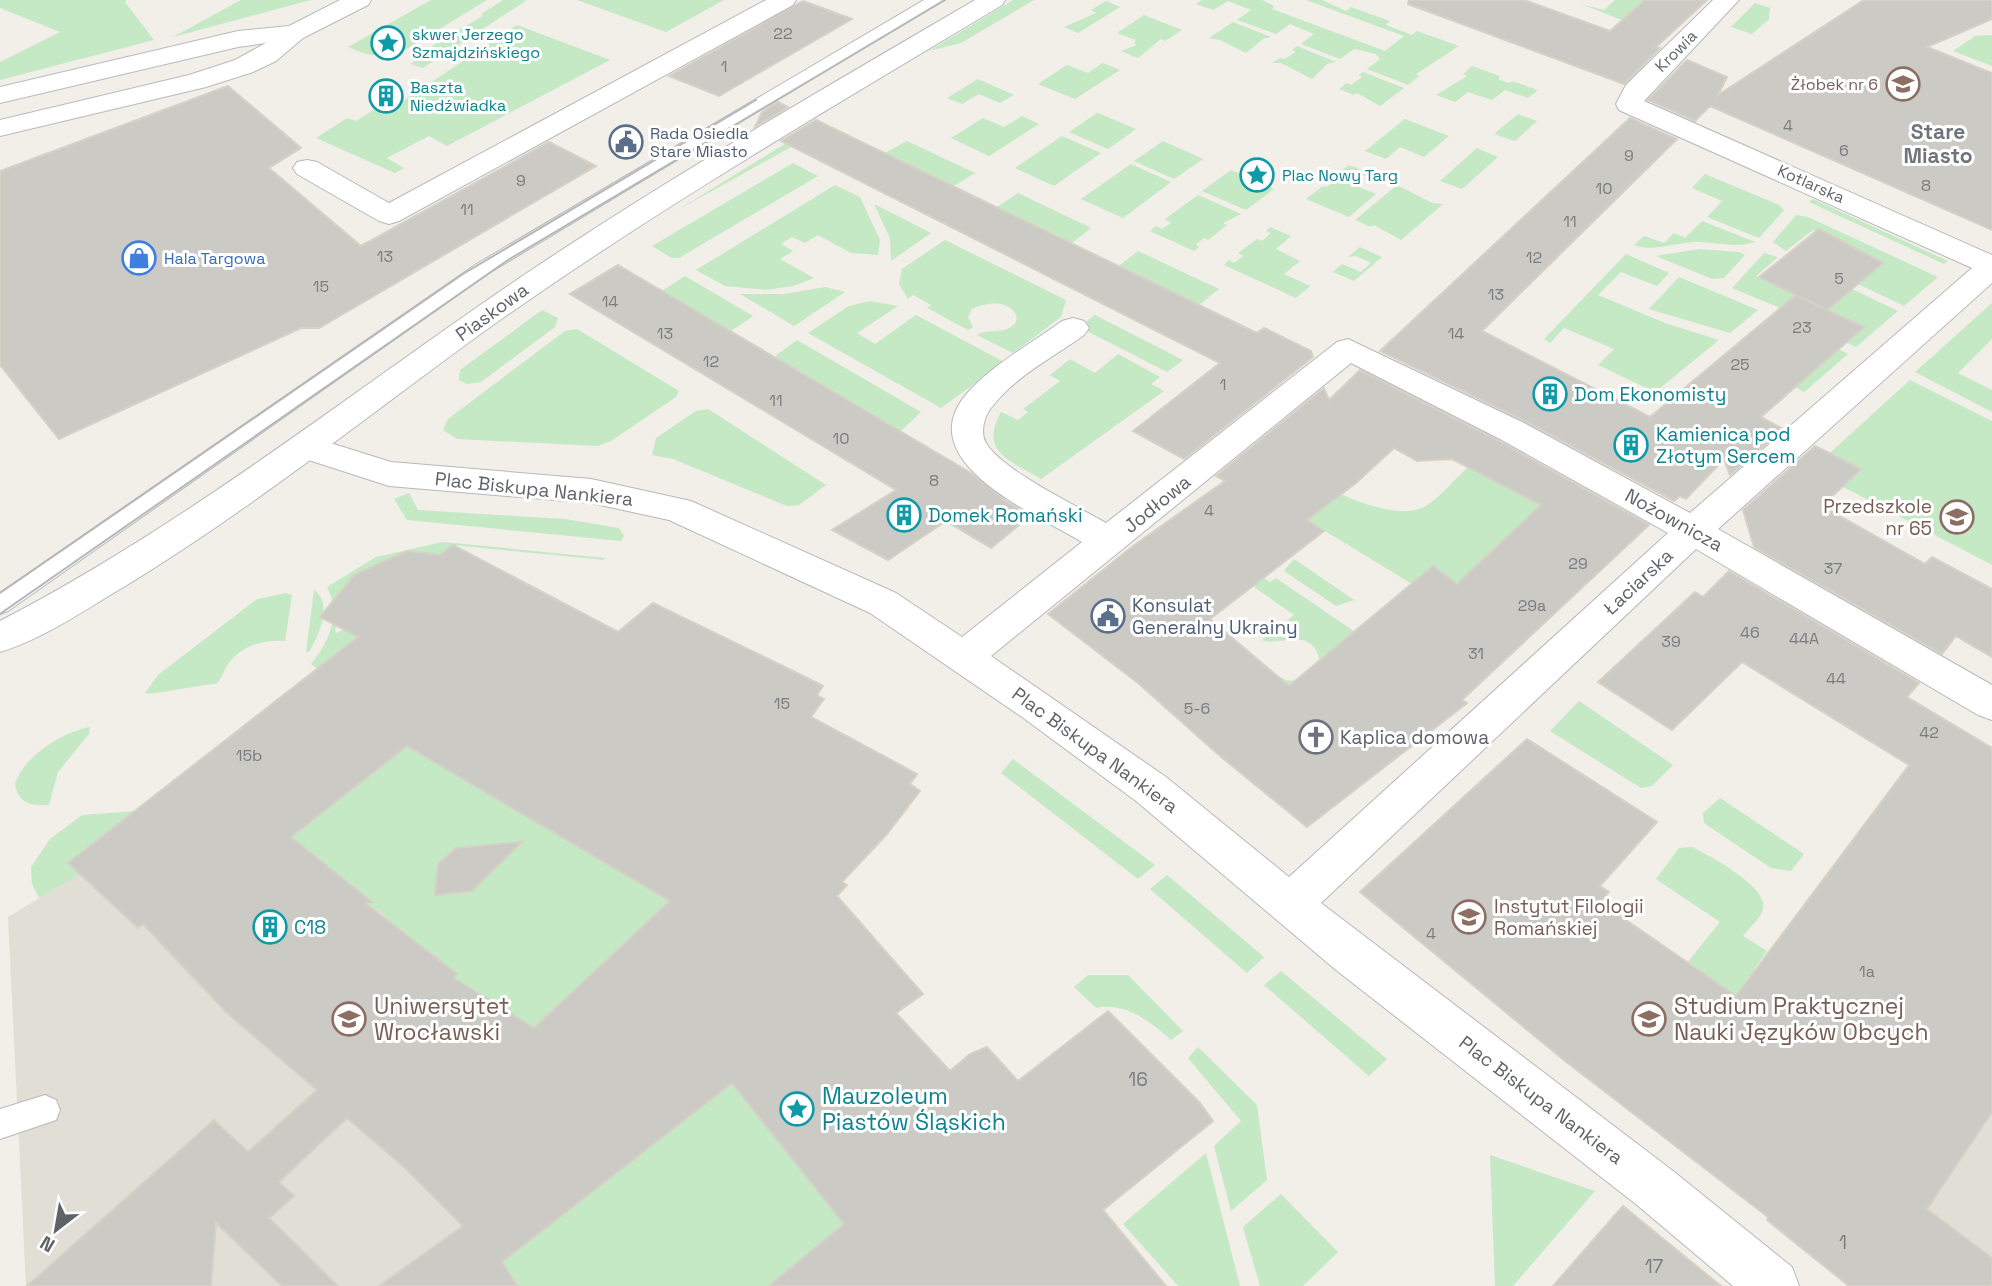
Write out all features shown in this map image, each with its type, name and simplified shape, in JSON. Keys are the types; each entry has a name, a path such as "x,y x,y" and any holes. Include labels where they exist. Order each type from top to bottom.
{"street":[{"path":"0,128 209,78 267,56 294,33 359,0"},
{"path":"307,168 389,215 784,0"},
{"name":"Piaskowa","path":"0,638 138,562 602,236 993,0"},
{"name":"Krowia","path":"1629,104 1635,91 1727,0"},
{"path":"0,95 238,39 294,33"},
{"name":"Kotlarska","path":"1629,104 1992,267"},
{"name":"Łaciarska","path":"1290,904 1694,530 1992,267"},
{"path":"1073,328 984,396 971,412 966,426 971,448 989,467 1110,542"},
{"name":"Nożownicza","path":"1348,349 1499,424 1694,530 1992,704"},
{"name":"Jodłowa","path":"964,657 1348,349"},
{"name":"Plac Biskupa Nankiera","path":"305,447 389,474 591,491 678,510 883,603 1152,789 1368,968 1622,1162 1773,1286"}],"lane":[{"path":"0,606 482,269 935,0"},
{"path":"0,1124 45,1110"}],"shaded area":[{"name":"Uniwersytet Wrocławski","path":"254,722 786,920 465,1225 379,1286 26,1286 8,917 79,874"},
{"path":"1992,1112 1992,1258 1926,1208"}],"green space":[{"path":"0,0 127,0 125,2 154,40 0,80 0,62 60,32 0,8"},
{"path":"241,0 311,0 173,37"},
{"path":"431,0 487,0 405,50 399,48 374,55 348,47"},
{"path":"503,0 527,0 423,68 410,64 421,57 417,55 483,16 481,14"},
{"path":"577,0 724,0 666,32"},
{"path":"1013,0 1034,0 961,43 929,51"},
{"path":"1202,0 1262,0 1274,6 1272,9 1385,51 1404,36 1306,0 1322,0 1346,11 1351,7 1390,21 1386,25 1412,35 1417,31 1459,46 1416,74 1419,76 1408,85 1367,69 1380,59 1376,54 1354,49 1340,59 1301,44 1314,34 1290,24 1276,34 1237,20 1251,10 1228,1 1213,10 1196,4"},
{"path":"1615,0 1645,0 1622,20 1581,4 1604,10"},
{"path":"1106,1 1120,7 1078,33 1064,27 1096,13 1091,10"},
{"path":"1755,3 1770,8 1769,19 1752,34 1731,27"},
{"path":"1144,15 1182,30 1165,41 1161,39 1138,58 1121,51 1137,45 1134,43 1136,40 1117,33"},
{"path":"1233,22 1271,37 1263,39 1246,53 1220,40 1209,38"},
{"path":"517,25 610,60 447,146 429,136 387,158 404,168 395,173 316,138 347,118 356,121 377,108 388,111"},
{"path":"1992,35 1992,66 1953,51 1975,36"},
{"path":"1297,46 1336,62 1327,64 1312,79 1281,63 1272,63 1296,52 1292,50"},
{"path":"1103,63 1120,70 1075,99 1038,84 1067,65 1088,73"},
{"path":"1472,66 1500,76 1498,79 1509,83 1512,81 1538,90 1528,98 1505,90 1492,100 1468,92 1455,102 1436,95 1467,76 1463,74"},
{"path":"1363,72 1404,88 1380,106 1357,93 1354,95 1339,89 1347,83 1351,85 1362,77 1359,75"},
{"path":"978,79 1014,95 1000,103 979,94 962,104 947,98"},
{"path":"1097,113 1136,129 1108,149 1069,132"},
{"path":"1518,114 1537,121 1515,141 1494,134"},
{"path":"1022,116 1039,124 989,156 951,138 983,118 1004,127"},
{"path":"1405,119 1449,136 1424,157 1400,147 1386,159 1365,151"},
{"path":"819,123 827,127 676,211"},
{"path":"1062,136 1101,153 1054,186 1015,168"},
{"path":"907,141 975,173 954,186 885,153"},
{"path":"1163,141 1203,159 1174,179 1134,161"},
{"path":"1477,148 1498,157 1462,189 1440,181"},
{"path":"793,163 818,176 679,258 672,258 652,246"},
{"path":"1131,164 1171,182 1123,218 1081,199"},
{"path":"1349,165 1369,173 1365,176 1360,174 1353,180 1357,182 1354,185 1376,194 1349,217 1306,199 1336,180 1333,177"},
{"path":"1231,170 1274,189 1246,210 1202,191"},
{"path":"1705,174 1779,205 1784,210 1759,238 1707,217 1722,201 1692,188"},
{"path":"835,185 860,197 880,240 878,255 851,253 818,235 805,243 792,237 781,244 793,251 780,259 814,278 793,286 766,290 725,286 696,270"},
{"path":"1397,185 1432,203 1443,204 1401,240 1374,225 1371,227 1355,220"},
{"path":"1018,193 1091,228 1072,243 997,207"},
{"path":"1198,195 1241,214 1223,223 1227,225 1208,240 1204,238 1196,244 1199,247 1194,251 1150,231 1156,226 1162,229 1171,223 1165,219"},
{"path":"1813,199 1948,261 1944,264 1809,202"},
{"path":"874,204 931,233 891,261 890,238"},
{"path":"1796,215 1808,217 1938,277 1904,306 1858,284 1883,263 1880,261 1813,230 1786,251 1773,242"},
{"path":"1702,221 1755,242 1732,245 1694,242 1648,248 1634,245 1644,236 1664,243 1674,233 1685,238"},
{"path":"1270,227 1291,236 1276,249 1300,261 1284,274 1310,286 1296,298 1224,265 1229,260 1234,263 1243,256 1238,253 1257,239 1262,241 1271,233 1266,231"},
{"path":"945,240 1066,300 1061,317 1013,353 977,335 1006,329 1015,324 1017,317 1009,307 991,304 972,309 968,317 973,327 968,330 927,308 931,305 913,295 908,299 899,284 902,269"},
{"path":"1360,247 1382,257 1354,281 1333,272 1342,264 1361,272 1371,263 1356,256 1348,257"},
{"path":"1700,249 1739,252 1745,255 1724,278 1712,279 1656,256"},
{"path":"1138,251 1219,289 1199,305 1119,266"},
{"path":"1764,253 1778,257 1756,276 1797,295 1780,308 1732,288"},
{"path":"1626,254 1669,273 1657,286 1621,272 1598,295 1665,323 1719,340 1655,392 1598,365 1614,349 1564,328 1550,343 1544,339"},
{"path":"685,276 753,316 731,331 662,291"},
{"path":"1679,277 1758,310 1730,333 1649,309"},
{"path":"825,287 845,292 794,326 740,294 784,294"},
{"path":"1852,289 1898,311 1856,347 1847,343 1863,327 1827,310"},
{"path":"870,301 898,306 857,333 875,344 916,315 1004,362 941,408 808,333 849,306"},
{"path":"1992,303 1992,339 1958,373 1992,390 1992,412 1915,372"},
{"path":"542,310 558,318 555,327 481,382 467,384 459,380 460,370"},
{"path":"1095,315 1183,360 1167,372 1079,327"},
{"path":"577,329 679,391 676,397 611,441 598,446 457,439 443,430 448,419 565,331"},
{"path":"797,340 921,412 901,431 774,357"},
{"path":"1839,349 1848,354 1804,392 1795,387"},
{"path":"1118,354 1160,377 1151,384 1164,391 1041,479 1002,454 993,437 1001,412 1018,420 1028,412 1023,409 1060,381 1050,375 1070,359 1095,373"},
{"name":"Przedszkole nr 65","path":"1910,380 1992,421 1992,565 1811,470"},
{"path":"708,409 826,485 799,505 787,506 673,459 652,455 656,438 696,411"},
{"path":"1468,467 1543,503 1486,557 1489,559 1457,584 1433,566 1412,584 1307,520 1324,507 1305,477 1366,504 1400,511 1416,510 1429,504"},
{"path":"409,493 418,510 565,519 619,528 624,536 621,541 407,520 394,499"},
{"path":"443,542 605,558 453,545 427,565 394,561 381,564 363,591 344,588 339,593 359,618 335,628 336,633 360,622 372,630 319,670 311,664 328,637 331,627 333,607 327,587 376,557"},
{"path":"1294,559 1354,600 1336,606 1284,571"},
{"path":"1257,574 1270,582 1276,578 1355,632 1296,717 1272,673 1286,680 1298,681 1320,661 1316,650 1303,640 1262,640 1294,615 1247,582"},
{"path":"314,590 320,596 324,612 316,638 309,652 306,652"},
{"path":"286,593 292,595 285,641 269,641 246,648 228,664 216,684 145,693 158,675 257,599"},
{"path":"1579,701 1673,765 1652,786 1641,788 1550,731"},
{"path":"90,727 89,734 58,772 49,805 31,804 22,799 15,784 26,764 57,740"},
{"path":"404,743 610,863 608,866 648,886 669,902 533,1033 475,989 472,991 455,977 457,973 449,968 447,970 433,954 406,936 408,933 401,928 398,930 377,908 374,910 291,837"},
{"path":"1013,759 1155,865 1138,879 1001,773"},
{"path":"1720,798 1804,854 1791,871 1771,868 1704,823 1703,813"},
{"path":"136,811 80,874 39,898 32,884 31,867 50,839 82,815"},
{"path":"1692,847 1748,882 1763,901 1762,912 1743,936 1767,951 1736,996 1687,963 1720,922 1656,879 1679,848"},
{"path":"1167,875 1264,957 1247,973 1150,889"},
{"path":"1281,971 1387,1059 1369,1076 1264,985"},
{"path":"1088,975 1128,975 1183,1031 1171,1040 1146,1020 1127,1010 1096,1008 1074,987"},
{"path":"1198,1047 1257,1105 1267,1180 1231,1211 1214,1146 1241,1121 1188,1058"},
{"path":"732,1083 844,1224 769,1286 517,1286 502,1262"},
{"path":"1206,1153 1240,1286 1178,1286 1123,1224"},
{"path":"1490,1155 1595,1191 1513,1286 1495,1286"},
{"path":"1281,1194 1338,1252 1303,1286 1260,1286 1243,1227"}],"building":[{"path":"1409,0 1524,0 1610,31 1645,0 1707,0 1656,47 1660,48 1624,84 1408,4"},
{"path":"1864,0 1992,0 1992,19 1927,47 1992,73 1992,230 1710,106 1695,121 1648,100 1687,60 1727,77 1718,95"},
{"path":"803,1 852,19 719,96 669,76"},
{"name":"Hala Targowa","path":"228,86 301,148 269,168 361,246 549,142 596,166 319,328 301,328 59,439 0,365 0,171"},
{"path":"778,102 788,107 755,127 762,112"},
{"path":"1630,118 1677,139 1482,331 1650,417 1796,295 1825,309 1759,277 1819,229 1883,263 1827,310 1864,327 1761,417 1783,429 1730,475 1724,459 1686,499 1680,496 1674,501 1525,421 1380,351"},
{"path":"816,120 1257,333 1264,328 1311,351 1313,357 1184,459 1133,431 1220,363 781,141"},
{"path":"618,265 971,473 1030,516 991,548 946,521 888,560 832,530 896,490 570,294"},
{"path":"1360,370 1499,441 1649,525 1462,700 1467,703 1307,827 1220,756 1138,683 1048,614 1133,546 1225,481 1216,476 1324,388 1329,400","holes":["1394,448 1417,461 1452,459 1541,505 1457,584 1433,566 1289,686 1210,619 1324,531 1307,520 1356,483"]},
{"path":"1815,446 1861,469 1822,506 1925,564 1932,557 1992,589 1992,657 1956,636 1942,654 1754,547 1743,510"},
{"path":"453,545 618,632 653,603 823,686 817,695 824,699 811,717 917,774 910,784 920,791 887,834 842,882 847,885 837,896 923,994 896,1013 950,1071 970,1054 987,1047 1018,1081 1108,1011 1200,1103 1213,1121 1103,1210 1166,1286 769,1286 844,1224 732,1083 502,1262 517,1286 379,1286 463,1226 405,1168 347,1118 279,1182 294,1196 269,1218 338,1286 282,1286 216,1223 211,1286 27,1286 214,1120 248,1152 317,1090 228,1014 143,924 138,928 68,863 358,637 320,617 354,575 407,551 440,555","holes":["407,746 670,901 534,1028 454,978 457,974 365,903 372,902 291,837"]},
{"path":"1729,571 1919,683 1907,697 1992,748 1992,1112 1927,1209 1992,1258 1992,1286 1849,1286 1767,1220 1768,1217 1565,1061 1360,892 1527,739 1657,822 1600,886 1609,892 1600,902 1736,996 1909,765 1742,662 1672,730 1598,682 1695,592 1703,597"},
{"path":"522,842 472,891 435,895 438,864 456,848"},
{"path":"1623,1206 1721,1286 1553,1286"}],"tram line":[{"path":"0,614 508,260 945,0"},
{"path":"0,593 463,274 756,100"}],"place":[{"name":"skwer Jerzego Szmajdzińskiego","path":"388,43"},
{"name":"Żłobek nr 6","path":"1903,84"},
{"name":"Baszta Niedźwiadka","path":"386,96"},
{"name":"Rada Osiedla Stare Miasto","path":"626,142"},
{"name":"Plac Nowy Targ","path":"1257,175"},
{"name":"Hala Targowa","path":"139,258"},
{"name":"Dom Ekonomisty","path":"1550,394"},
{"name":"Kamienica pod Złotym Sercem","path":"1631,445"},
{"name":"Domek Romański","path":"904,515"},
{"name":"Przedszkole nr 65","path":"1957,517"},
{"name":"Konsulat Generalny Ukrainy","path":"1108,616"},
{"name":"Kaplica domowa","path":"1316,737"},
{"name":"Instytut Filologii Romańskiej","path":"1469,917"},
{"name":"C18","path":"270,927"},
{"name":"Uniwersytet Wrocławski","path":"349,1019"},
{"name":"Studium Praktycznej Nauki Języków Obcych","path":"1649,1019"},
{"name":"Mauzoleum Piastów Śląskich","path":"797,1109"}],"district":[{"name":"Stare Miasto","path":"1938,143"}]}
